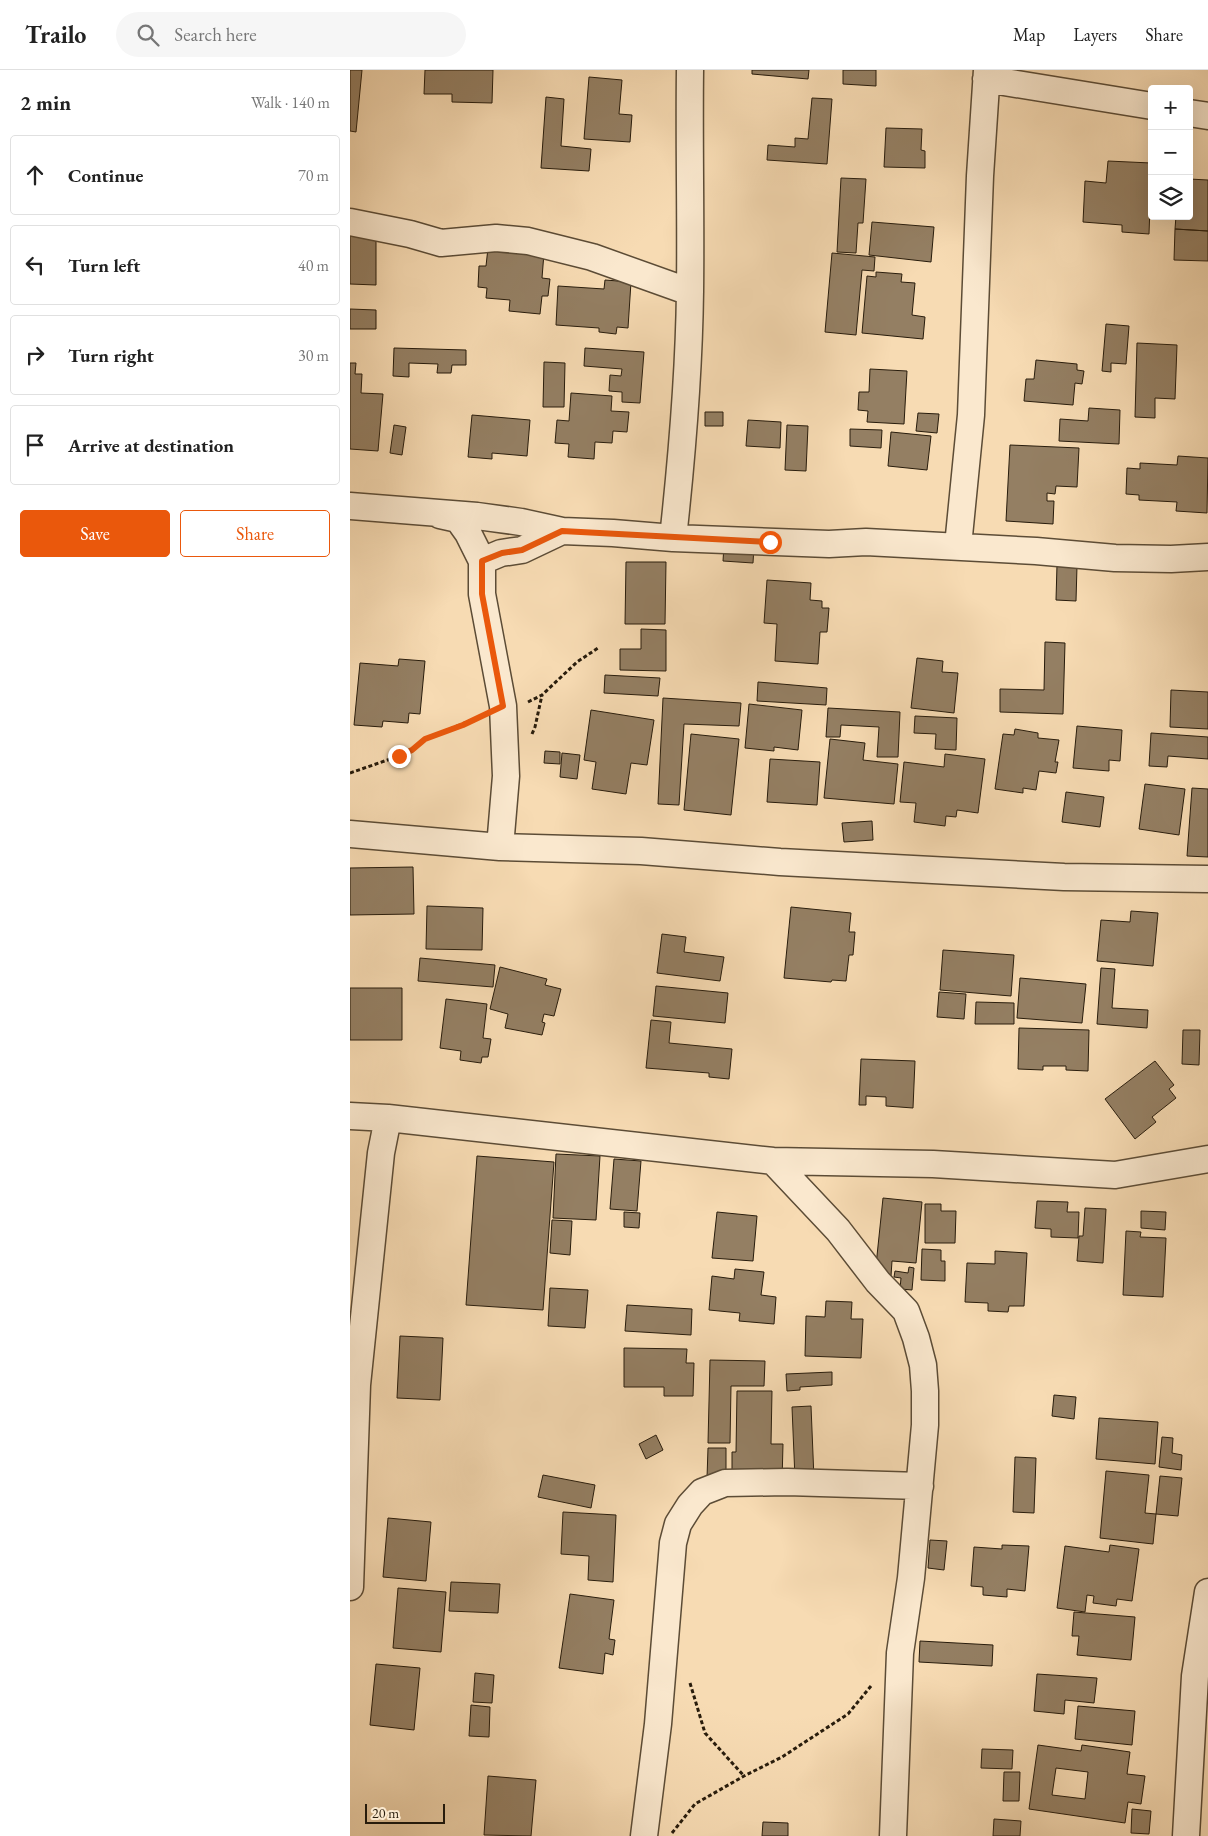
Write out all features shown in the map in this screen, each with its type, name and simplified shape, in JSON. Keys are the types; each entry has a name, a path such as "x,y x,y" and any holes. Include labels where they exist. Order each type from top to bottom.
{"street":[{"path":"673,538 681,467 690,292 690,70"},
{"path":"958,546 971,415 980,176 987,74 1148,105"},
{"path":"1193,114 1208,116"},
{"path":"350,222 410,234 441,243 496,238 528,241 592,256 690,292"},
{"path":"350,506 477,516 521,522 562,531 673,538 829,544 866,542 958,546 1114,558 1171,559 1208,557"},
{"path":"434,513 458,519 468,533 482,561 482,594 503,706 506,776 500,847"},
{"path":"482,561 502,553 522,550 562,531"},
{"path":"350,834 500,847 640,850 780,862 1064,878 1208,879"},
{"path":"350,1116 388,1118 773,1161 933,1164 1114,1174 1208,1159"},
{"path":"350,1587 353,1385 381,1153 388,1118"},
{"path":"773,1161 838,1230 878,1282 906,1311 923,1365 925,1391 920,1486 911,1578 900,1653 893,1836"},
{"path":"644,1836 658,1724 672,1543 678,1524 690,1505 702,1492 725,1483 786,1482 920,1486"},
{"path":"1186,1836 1201,1702 1195,1676 1206,1622 1208,1592"}],"path":[{"path":"350,773 399,756 412,750 425,739 463,725 503,706 517,705 542,695 577,662 598,648"},
{"path":"670,1836 695,1804 782,1757 848,1714 900,1653"},
{"path":"688,1677 706,1732 744,1776"}],"building":[{"path":"350,70 362,70 356,132 350,131"},
{"path":"425,70 493,70 492,103 452,102 452,94 424,94"},
{"path":"752,70 809,70 808,79 752,74"},
{"path":"843,70 876,70 876,86 843,84"},
{"path":"589,77 622,80 619,114 632,115 630,142 584,139"},
{"path":"546,97 564,99 561,146 591,149 589,171 541,168"},
{"path":"812,98 832,99 827,164 767,160 768,145 795,147 795,138 808,139"},
{"path":"886,128 922,129 921,150 925,151 925,168 884,167"},
{"path":"1108,161 1148,163 1149,234 1122,232 1122,225 1083,222 1085,181 1106,183"},
{"path":"841,178 866,179 863,223 858,223 856,253 837,252"},
{"path":"1193,179 1208,180 1208,231 1175,229 1176,220 1193,220"},
{"path":"872,222 934,227 931,262 869,255"},
{"path":"1175,229 1208,231 1208,261 1174,260"},
{"path":"350,236 376,237 376,285 350,284"},
{"path":"488,248 544,253 542,278 550,279 548,296 542,296 540,314 509,311 510,300 486,298 487,288 478,287 479,266 486,266"},
{"path":"832,253 875,257 874,271 862,270 856,335 825,332"},
{"path":"876,272 902,274 901,282 915,283 912,315 925,317 923,339 862,333 867,276 876,277"},
{"path":"605,280 631,282 628,328 617,327 616,334 599,332 599,328 556,325 558,286 604,289"},
{"path":"350,309 376,310 376,329 350,329"},
{"path":"1106,324 1129,326 1126,364 1111,363 1111,372 1102,371"},
{"path":"1137,343 1177,345 1175,399 1155,398 1155,418 1135,417"},
{"path":"394,348 466,350 466,365 452,365 451,373 437,373 438,364 409,363 409,377 393,376"},
{"path":"585,348 644,352 640,403 622,402 622,392 609,391 610,375 621,376 622,369 584,366"},
{"path":"1036,360 1077,364 1077,370 1084,371 1082,384 1075,383 1073,405 1024,401 1026,379 1034,379"},
{"path":"544,362 565,363 564,407 543,407"},
{"path":"350,363 356,363 355,374 362,374 361,393 383,394 378,451 350,449"},
{"path":"870,369 907,371 904,424 867,422 868,411 858,410 859,392 869,392"},
{"path":"571,393 612,396 611,411 629,412 627,432 613,431 612,443 595,442 594,459 568,457 569,444 555,443 557,420 569,421"},
{"path":"1089,408 1120,410 1119,444 1059,441 1060,419 1088,421"},
{"path":"705,412 723,412 723,426 705,426"},
{"path":"918,413 939,414 937,433 916,431"},
{"path":"472,415 530,420 527,456 492,453 492,459 468,457"},
{"path":"748,420 781,422 780,448 746,446"},
{"path":"394,425 406,427 402,455 390,453"},
{"path":"787,425 808,426 806,471 785,470"},
{"path":"850,429 882,430 881,448 850,446"},
{"path":"891,432 931,436 927,470 888,466"},
{"path":"1010,445 1079,448 1077,487 1056,486 1055,494 1047,493 1047,501 1054,501 1053,524 1006,521"},
{"path":"1178,456 1208,458 1207,513 1176,511 1177,502 1139,500 1139,495 1126,494 1127,468 1140,469 1140,463 1177,465"},
{"path":"724,545 754,546 753,563 723,561"},
{"path":"626,562 666,562 665,624 625,624"},
{"path":"1057,565 1077,566 1076,601 1056,600"},
{"path":"767,580 811,583 810,600 822,601 822,608 829,608 827,632 820,632 818,664 775,661 777,624 764,623"},
{"path":"641,629 666,630 666,671 620,670 620,649 641,649"},
{"path":"1045,642 1065,643 1063,714 1000,712 1000,689 1044,690"},
{"path":"917,658 943,661 942,672 958,673 954,713 911,708"},
{"path":"399,659 425,661 420,714 409,713 408,723 383,721 382,727 354,725 360,663 398,666"},
{"path":"605,675 660,678 658,696 604,693"},
{"path":"758,682 827,688 826,705 757,701"},
{"path":"1171,690 1208,692 1208,729 1170,727"},
{"path":"663,698 741,703 739,726 684,724 679,805 658,804"},
{"path":"749,704 802,710 798,750 774,747 774,751 745,748"},
{"path":"828,708 900,712 898,757 877,757 879,727 841,725 840,737 826,737"},
{"path":"591,710 654,720 647,765 631,763 626,794 592,789 596,762 584,760"},
{"path":"915,716 957,718 956,750 935,749 936,734 914,733"},
{"path":"1077,726 1122,730 1120,761 1109,760 1109,771 1073,768"},
{"path":"1015,729 1038,733 1038,738 1059,740 1055,762 1058,762 1056,773 1039,771 1036,790 1023,788 1023,793 995,789 1003,734 1014,735"},
{"path":"1151,733 1208,737 1208,759 1168,756 1167,767 1149,766"},
{"path":"691,734 739,739 731,815 684,810"},
{"path":"830,739 865,743 863,760 898,764 894,804 824,798"},
{"path":"545,751 560,752 560,764 544,763"},
{"path":"562,753 580,755 577,779 560,777"},
{"path":"945,754 985,759 978,813 957,810 956,817 946,816 945,826 914,822 916,803 900,802 904,762 944,767"},
{"path":"770,759 820,762 817,805 767,802"},
{"path":"1145,784 1185,789 1179,835 1139,829"},
{"path":"1192,788 1208,789 1208,857 1187,856"},
{"path":"1066,792 1104,797 1100,827 1062,822"},
{"path":"872,821 873,840 844,842 842,823"},
{"path":"413,867 414,914 350,915 350,868"},
{"path":"427,906 483,908 482,950 426,949"},
{"path":"791,907 851,913 849,932 855,932 853,955 849,955 846,981 832,980 831,982 784,978"},
{"path":"1131,911 1158,913 1153,966 1097,961 1101,920 1130,922"},
{"path":"662,934 686,937 684,952 724,957 720,981 657,973"},
{"path":"943,950 1014,955 1011,996 940,990"},
{"path":"420,958 495,965 493,987 418,981"},
{"path":"500,967 547,979 545,985 561,989 554,1016 544,1014 542,1022 545,1023 542,1035 505,1028 508,1014 490,1009"},
{"path":"1101,968 1115,969 1112,1008 1148,1010 1147,1028 1097,1024"},
{"path":"1020,978 1086,984 1082,1023 1017,1018"},
{"path":"656,986 728,993 725,1023 653,1016"},
{"path":"350,988 402,988 402,1040 350,1040"},
{"path":"939,992 966,994 964,1019 937,1017"},
{"path":"446,999 487,1004 483,1038 491,1039 488,1057 482,1057 481,1063 460,1060 461,1051 440,1048"},
{"path":"976,1002 1014,1003 1014,1024 975,1024"},
{"path":"651,1020 671,1022 669,1043 732,1049 729,1079 709,1077 709,1073 646,1068"},
{"path":"1019,1028 1089,1030 1088,1071 1066,1070 1066,1066 1043,1066 1043,1070 1018,1069"},
{"path":"1183,1030 1200,1030 1199,1065 1182,1064"},
{"path":"861,1059 915,1061 913,1108 886,1106 886,1097 866,1096 866,1105 859,1105"},
{"path":"1155,1061 1174,1085 1169,1089 1176,1098 1152,1117 1156,1122 1135,1139 1105,1099"},
{"path":"556,1154 600,1156 596,1220 553,1218"},
{"path":"477,1156 554,1162 543,1310 466,1305"},
{"path":"614,1159 641,1161 637,1211 610,1209"},
{"path":"883,1198 922,1202 916,1263 892,1261 891,1276 875,1275"},
{"path":"1037,1201 1068,1202 1067,1212 1079,1212 1078,1238 1051,1237 1051,1229 1035,1228"},
{"path":"925,1204 941,1204 941,1211 956,1211 955,1243 925,1243"},
{"path":"1085,1208 1106,1209 1103,1263 1077,1261 1079,1236 1083,1236"},
{"path":"1141,1211 1166,1212 1165,1230 1141,1228"},
{"path":"624,1212 640,1213 639,1228 624,1227"},
{"path":"717,1212 757,1216 753,1261 712,1258"},
{"path":"552,1220 572,1221 570,1255 550,1253"},
{"path":"1126,1231 1141,1232 1140,1237 1166,1238 1163,1297 1123,1295"},
{"path":"922,1249 941,1250 941,1261 945,1261 945,1281 921,1280"},
{"path":"995,1251 1027,1253 1024,1306 1009,1306 1008,1312 988,1311 988,1303 965,1302 967,1263 995,1264"},
{"path":"909,1267 914,1268 912,1290 900,1289 901,1278 894,1277 895,1271 908,1273"},
{"path":"735,1269 764,1272 761,1295 776,1297 774,1324 739,1321 740,1313 709,1310 712,1276 734,1279"},
{"path":"550,1288 588,1290 585,1328 548,1326"},
{"path":"826,1301 852,1302 851,1319 863,1319 861,1358 805,1356 806,1316 825,1317"},
{"path":"627,1305 692,1309 691,1335 625,1331"},
{"path":"400,1336 443,1338 440,1400 397,1398"},
{"path":"624,1348 687,1349 686,1363 694,1363 693,1396 664,1396 664,1387 624,1387"},
{"path":"710,1360 765,1361 764,1386 731,1386 730,1443 708,1443"},
{"path":"832,1372 832,1385 800,1387 800,1390 787,1391 786,1374"},
{"path":"737,1391 772,1391 771,1444 783,1444 782,1482 732,1481 732,1452 736,1452"},
{"path":"1054,1395 1076,1397 1074,1419 1052,1416"},
{"path":"811,1406 814,1479 795,1479 792,1407"},
{"path":"1099,1418 1158,1422 1155,1464 1096,1459"},
{"path":"656,1435 663,1450 646,1459 639,1444"},
{"path":"1162,1437 1173,1438 1172,1453 1182,1455 1181,1470 1159,1467"},
{"path":"708,1448 726,1448 726,1478 707,1478"},
{"path":"1015,1457 1036,1458 1034,1513 1013,1512"},
{"path":"1106,1471 1149,1475 1145,1513 1156,1514 1153,1544 1100,1538"},
{"path":"543,1475 595,1485 591,1508 538,1497"},
{"path":"1160,1476 1182,1478 1178,1516 1156,1514"},
{"path":"563,1512 616,1515 613,1582 588,1580 589,1556 561,1554"},
{"path":"388,1518 431,1522 426,1581 383,1577"},
{"path":"930,1540 947,1541 944,1570 928,1568"},
{"path":"1002,1545 1029,1546 1025,1591 1007,1589 1007,1597 983,1595 983,1587 971,1586 974,1547 1002,1549"},
{"path":"1110,1545 1139,1549 1132,1601 1117,1599 1116,1606 1093,1603 1094,1596 1087,1595 1085,1612 1057,1608 1065,1546 1109,1552"},
{"path":"451,1582 500,1584 498,1613 449,1611"},
{"path":"398,1588 446,1592 441,1652 393,1648"},
{"path":"570,1594 614,1600 609,1639 615,1640 613,1655 605,1653 603,1674 559,1668"},
{"path":"1074,1612 1135,1617 1131,1660 1077,1655 1079,1636 1072,1636"},
{"path":"920,1641 993,1645 992,1666 919,1662"},
{"path":"376,1664 420,1668 414,1730 370,1725"},
{"path":"475,1673 494,1675 492,1703 473,1702"},
{"path":"1037,1674 1097,1678 1094,1703 1065,1700 1064,1714 1034,1711"},
{"path":"471,1705 490,1707 489,1737 469,1736"},
{"path":"1078,1706 1135,1711 1132,1745 1075,1739"},
{"path":"1038,1745 1081,1751 1082,1745 1130,1752 1127,1774 1145,1776 1141,1804 1128,1802 1125,1823 1029,1809","holes":["1056,1768 1088,1772 1085,1799 1052,1795"]},
{"path":"982,1749 1013,1750 1012,1769 981,1768"},
{"path":"1004,1772 1020,1772 1019,1801 1003,1801"},
{"path":"488,1776 536,1780 531,1836 484,1835"},
{"path":"1132,1809 1151,1811 1149,1834 1131,1833"},
{"path":"994,1819 1021,1821 1020,1836 993,1836"},
{"path":"763,1822 788,1823 788,1836 762,1836"}],"route":[{"path":"399,756 412,750 425,739 463,725 503,706 482,594 482,561 502,553 522,550 562,531 770,542"}]}
